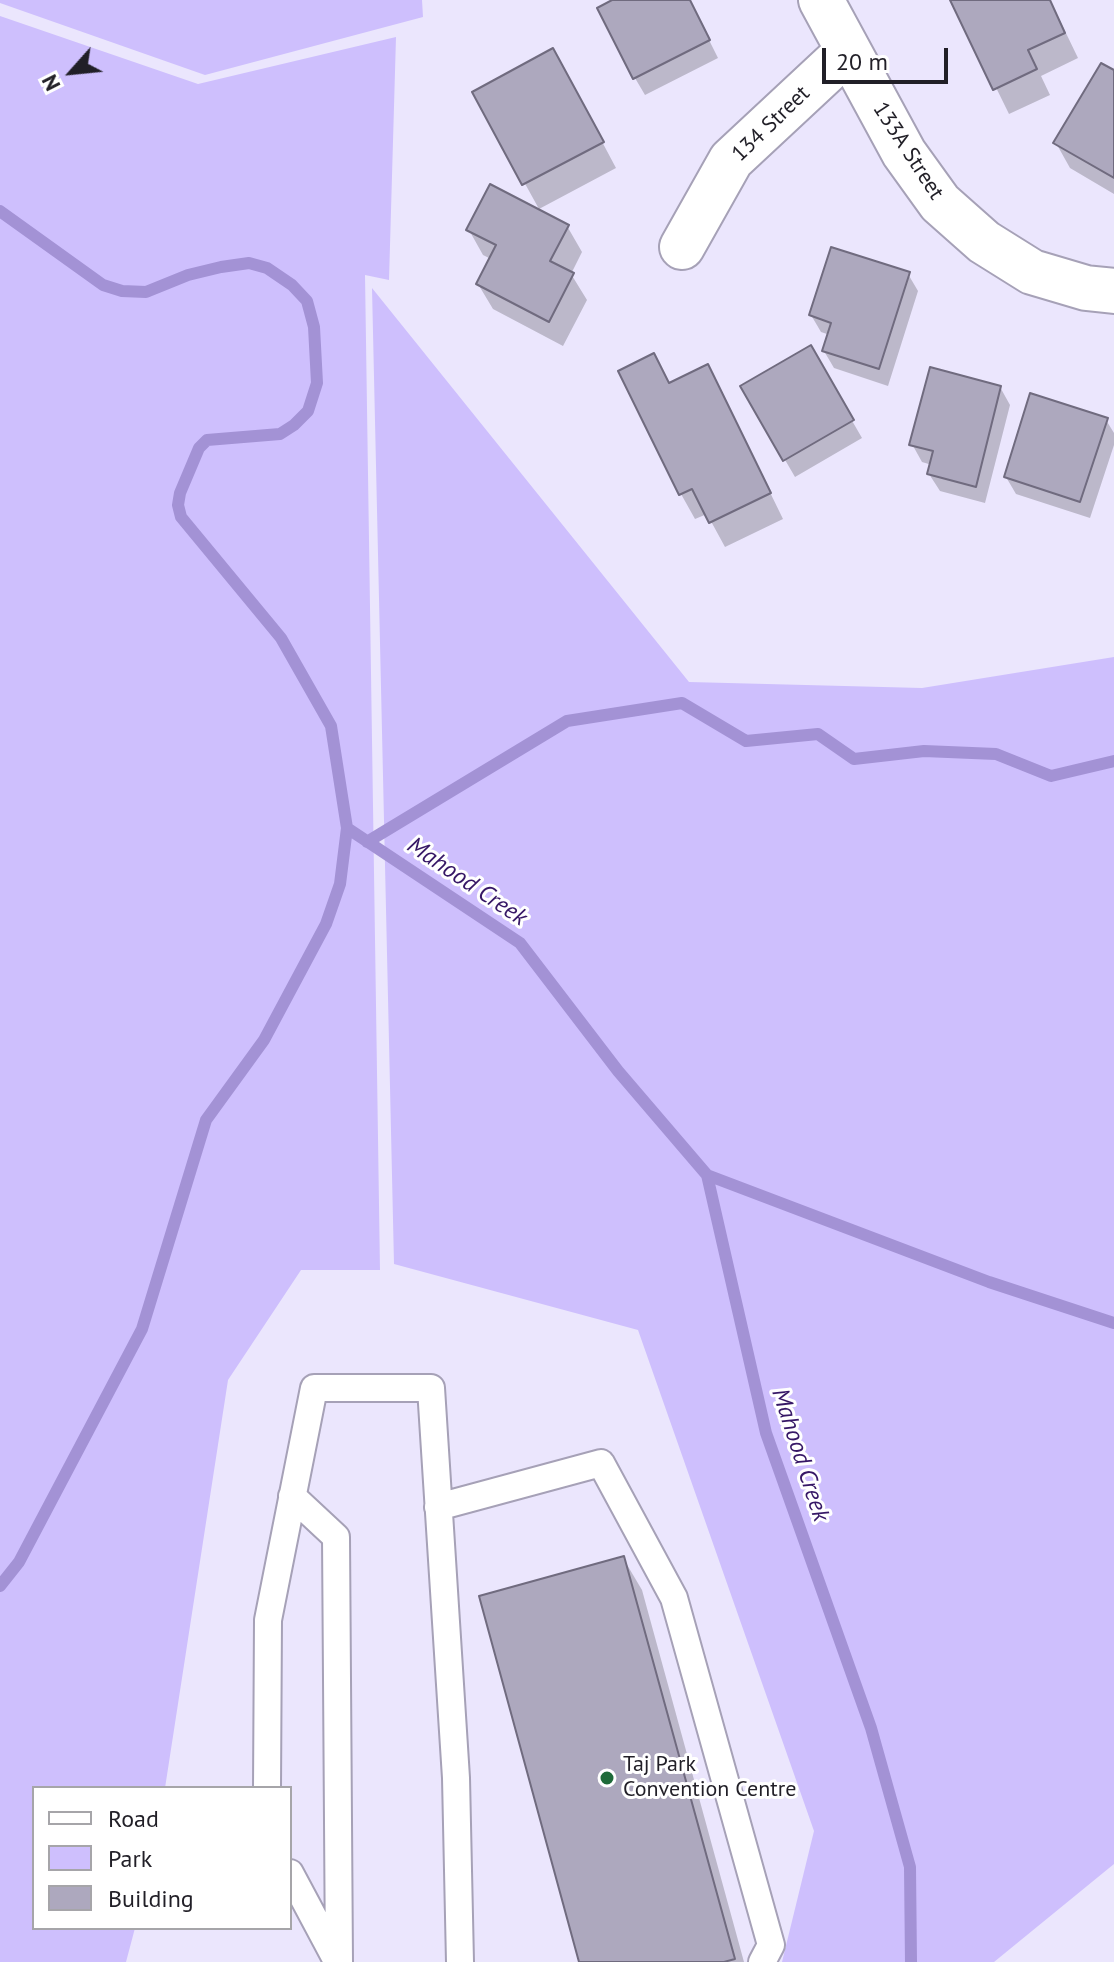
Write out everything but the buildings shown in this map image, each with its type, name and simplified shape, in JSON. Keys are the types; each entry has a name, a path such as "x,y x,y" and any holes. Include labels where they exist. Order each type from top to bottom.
{"street":[{"name":"133A Street","path":"821,0 904,153 940,203 984,242 1032,272 1086,288 1114,291"},
{"name":"134 Street","path":"682,247 731,160 848,51"}],"lane":[{"path":"267,1786 268,1620 314,1388 431,1388 456,1778 460,1962"},
{"path":"438,1507 601,1463 674,1598 771,1945 762,1962"},
{"path":"292,1496 336,1537 338,1962"},
{"path":"292,1877 338,1962"}],"green space":[{"path":"0,0 422,0 423,17 205,75 0,3"},
{"path":"0,16 198,84 396,37 389,280 365,275 380,1270 301,1270 228,1380 165,1786 32,1786 32,1930 134,1930 126,1962 0,1962"},
{"path":"372,288 689,682 922,688 1114,657 1114,1864 994,1962 782,1962 814,1831 638,1330 394,1264"}],"waterway":[{"name":"Mahood Creek","path":"0,211 103,285 122,291 146,292 188,275 249,263 267,268 292,285 307,301 314,327 317,383 308,411 280,434 207,440 199,448 180,493 178,505 181,517 281,638 331,726 347,828 520,943 618,1071 707,1175 766,1433 871,1728 910,1867 911,1962"},
{"path":"367,842 567,721 682,703 746,741 818,734 854,759 924,751 996,754 1051,776 1114,761"},
{"path":"0,1586 19,1562 142,1329 206,1120 264,1040 326,924 340,884 347,828"},
{"path":"707,1175 989,1282 1114,1323"}],"place":[{"name":"Taj Park Convention Centre","path":"607,1778"}]}
